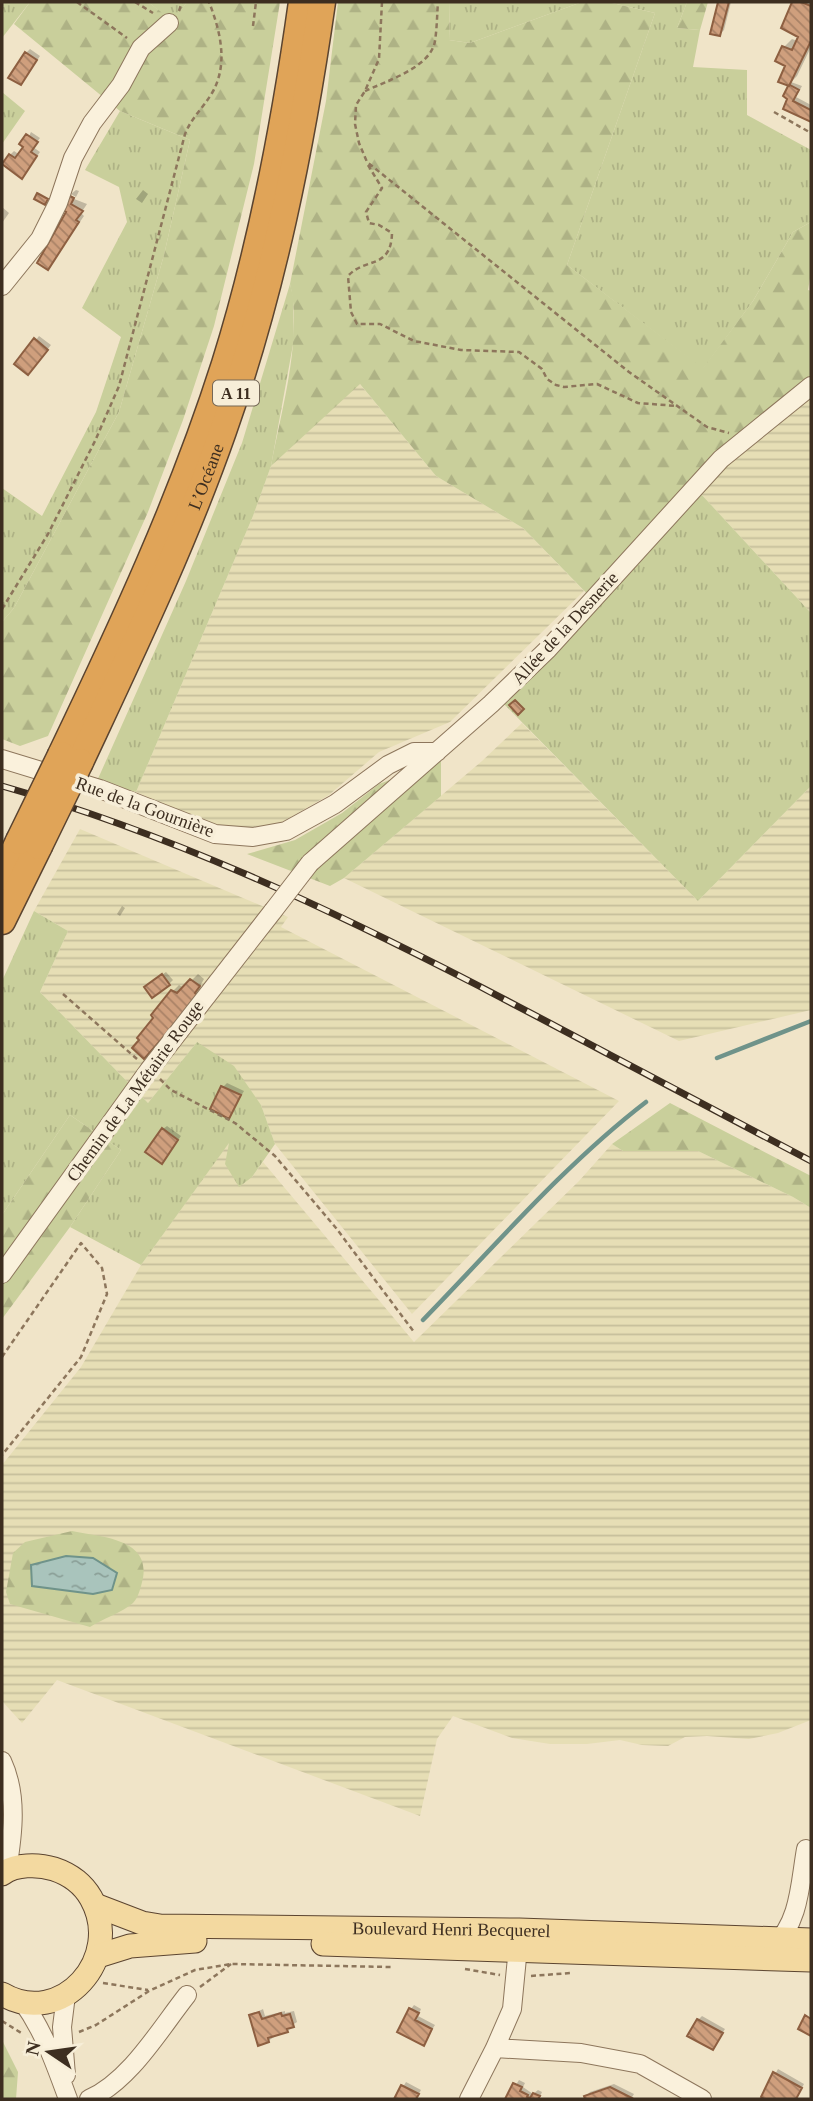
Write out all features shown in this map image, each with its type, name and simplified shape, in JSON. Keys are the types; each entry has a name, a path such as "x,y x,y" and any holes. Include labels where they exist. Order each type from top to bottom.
{"highway":[{"name":"L’Océane","path":"70,759 164,532 224,367 264,217 302,2"},
{"name":"L’Océane","path":"2,921 29,843 70,759 145,625 181,541 234,400 281,231 305,114 322,2"},
{"name":"L’Océane","path":"2,877 29,843"}],"main road":[{"path":"5,1872 37,1866 60,1871 80,1884 95,1905 102,1926 94,1964 66,1995 46,2001 12,1997"},
{"name":"Boulevard Henri Becquerel","path":"95,1905 142,1923 160,1926 519,1940 670,1955 811,1961"},
{"name":"Boulevard Henri Becquerel","path":"94,1964 130,1946 172,1941 811,1940"}],"street":[{"path":"5,276 40,239 58,203 73,158 92,123 121,85 141,48 169,23"},
{"name":"Allée de la Desnerie","path":"310,863 491,704 548,649 721,459 811,386"},
{"name":"Rue de la Gournière","path":"2,759 100,789 215,834 253,837 286,831 334,804 387,765 414,752 437,752"},
{"name":"Chemin de La Métairie Rouge","path":"2,1274 149,1070 310,863"},
{"path":"2,1761 10,1788 13,1824 5,1872"},
{"path":"670,1955 690,1949 769,1950 781,1939 793,1921 806,1849"},
{"path":"469,2099 512,2009 519,1940"},
{"path":"66,1995 62,2039 68,2099"},
{"path":"89,2099 106,2090 127,2071 187,1995"},
{"path":"12,1997 38,2023 68,2099"},
{"path":"495,2048 582,2053 640,2064 702,2099"}],"path":[{"path":"77,2 141,48"},
{"path":"135,2 169,23"},
{"path":"2,609 48,534 95,442 119,386 185,134 191,120 212,93 219,77 222,50 218,27 209,2"},
{"path":"253,26 256,2"},
{"path":"382,2 379,59 356,105 355,124 367,162 382,188 366,212 369,223 379,225 391,233 391,245 387,254 374,263 352,271 348,276 351,312 357,324 380,324 414,341 461,350 519,352 542,369 547,379 556,385 564,387 597,384 638,403 677,406"},
{"path":"365,91 423,63 432,53 438,2"},
{"path":"774,112 811,133"},
{"path":"367,162 620,365 707,427 729,433 760,429"},
{"path":"63,993 171,1090 235,1123 275,1156 336,1228 414,1332"},
{"path":"2,1357 81,1243 102,1268 107,1294 81,1357 2,1455"},
{"path":"94,1964 103,1983 149,1991"},
{"path":"62,2039 96,2025 149,1991 195,1970 231,1964 187,1995"}],"shaded area":[{"path":"359,383 436,476 523,528 584,591 450,722 379,752 329,795 275,826 220,828 136,792 253,516 271,466"},
{"path":"811,395 811,613 701,494 753,439"},
{"path":"522,723 698,901 811,786 811,1010 679,1041 344,878 482,761"},
{"path":"80,829 288,917 281,927 619,1101 412,1314 275,1144 261,1105 197,1042 148,1103 40,992 68,931 34,911"},
{"path":"230,1141 252,1177 263,1162 414,1342 579,1181 612,1144 623,1151 698,1151 811,1208 811,1720 778,1733 749,1739 685,1737 668,1746 642,1745 620,1740 587,1744 550,1744 512,1738 453,1716 437,1739 420,1816 57,1680 22,1723 2,1701 2,1465 81,1367 141,1265"}],"green space":[{"path":"2,2 30,2 2,38"},
{"path":"30,2 148,2 173,21 187,2 280,2 254,164 214,326 183,420 148,512 48,736 20,746 2,739 2,622 14,608 119,412 164,255 190,140 120,111 14,24"},
{"path":"148,2 187,2 173,22"},
{"path":"338,2 450,2 449,40 470,43 582,2 608,2 655,13 567,265 703,368 753,301 793,232 811,222 811,272 808,290 811,291 811,395 753,439 599,606 523,528 436,476 360,384 271,466 292,351 294,327 290,284 326,101"},
{"path":"450,2 582,2 470,43 449,40"},
{"path":"608,2 687,2 677,28 700,30 693,67 747,70 747,115 811,150 811,222 793,232 753,301 703,369 567,265 655,13"},
{"path":"687,2 708,2 700,30 677,28"},
{"path":"2,92 25,111 2,144"},
{"path":"120,111 190,140 164,255 119,412 14,608 2,622 2,488 42,516 96,412 121,337 82,308 127,222 119,187 85,170"},
{"path":"290,284 293,296 294,339 271,466 253,516 136,792 97,781 186,581 242,443"},
{"path":"701,494 811,613 811,786 698,901 503,703 599,606"},
{"path":"441,761 441,796 344,878 330,886 247,854 295,840 342,813 379,784"},
{"path":"34,911 68,931 40,992 148,1103 197,1042 234,1066 261,1105 275,1144 252,1177 239,1187 225,1164 229,1143 141,1265 70,1227 121,1150 70,1115 2,1215 2,981"},
{"path":"670,1103 811,1176 811,1208 698,1151 623,1151 612,1144"},
{"path":"70,1115 121,1150 70,1227 2,1319 2,1215"},
{"path":"72,1531 121,1542 139,1555 143,1565 141,1588 133,1603 90,1627 10,1604 6,1592 13,1553 25,1542"},
{"path":"2,2040 18,2072 16,2099 2,2099"}],"water":[{"path":"66,1556 93,1558 117,1573 112,1590 93,1594 32,1586 31,1565"}],"building":[{"path":"718,2 729,2 720,36 710,34"},
{"path":"792,2 811,6 811,41 789,86 778,82 785,66 775,61 782,46 792,50 798,37 781,28"},
{"path":"25,52 37,60 21,85 8,78"},
{"path":"790,85 799,90 793,101 811,110 811,122 783,109 787,99 783,96"},
{"path":"26,134 38,142 31,152 37,156 22,179 2,164 9,154 15,158 23,147 19,144"},
{"path":"37,193 48,199 45,205 34,199"},
{"path":"68,195 74,198 71,204 83,211 76,220 79,222 48,270 37,263 66,212 60,209"},
{"path":"34,338 48,350 28,375 14,364"},
{"path":"515,700 524,709 518,715 509,705"},
{"path":"162,974 170,985 152,998 144,987"},
{"path":"190,979 200,986 195,993 199,997 144,1059 132,1048 139,1040 137,1038 171,990 177,993"},
{"path":"221,1086 241,1095 229,1119 210,1109"},
{"path":"162,1128 178,1140 162,1164 145,1152"},
{"path":"409,2008 419,2013 415,2020 432,2029 424,2046 397,2032"},
{"path":"259,2012 262,2019 281,2013 282,2016 290,2014 294,2027 287,2029 288,2032 268,2038 269,2042 258,2046 249,2015"},
{"path":"805,2015 811,2019 811,2036 798,2029"},
{"path":"697,2019 723,2033 713,2050 687,2036"},
{"path":"773,2072 802,2088 796,2099 761,2097"},
{"path":"513,2083 522,2087 520,2091 528,2095 527,2097 530,2098 533,2093 540,2096 538,2099 505,2099"},
{"path":"401,2085 419,2094 416,2099 394,2099"},
{"path":"610,2087 632,2098 585,2099 584,2096"}],"waterway":[{"path":"717,1058 811,1021"},
{"path":"423,1320 558,1179 646,1102"}],"railway":[{"path":"2,786 125,826 305,900 479,986 811,1161"}]}
